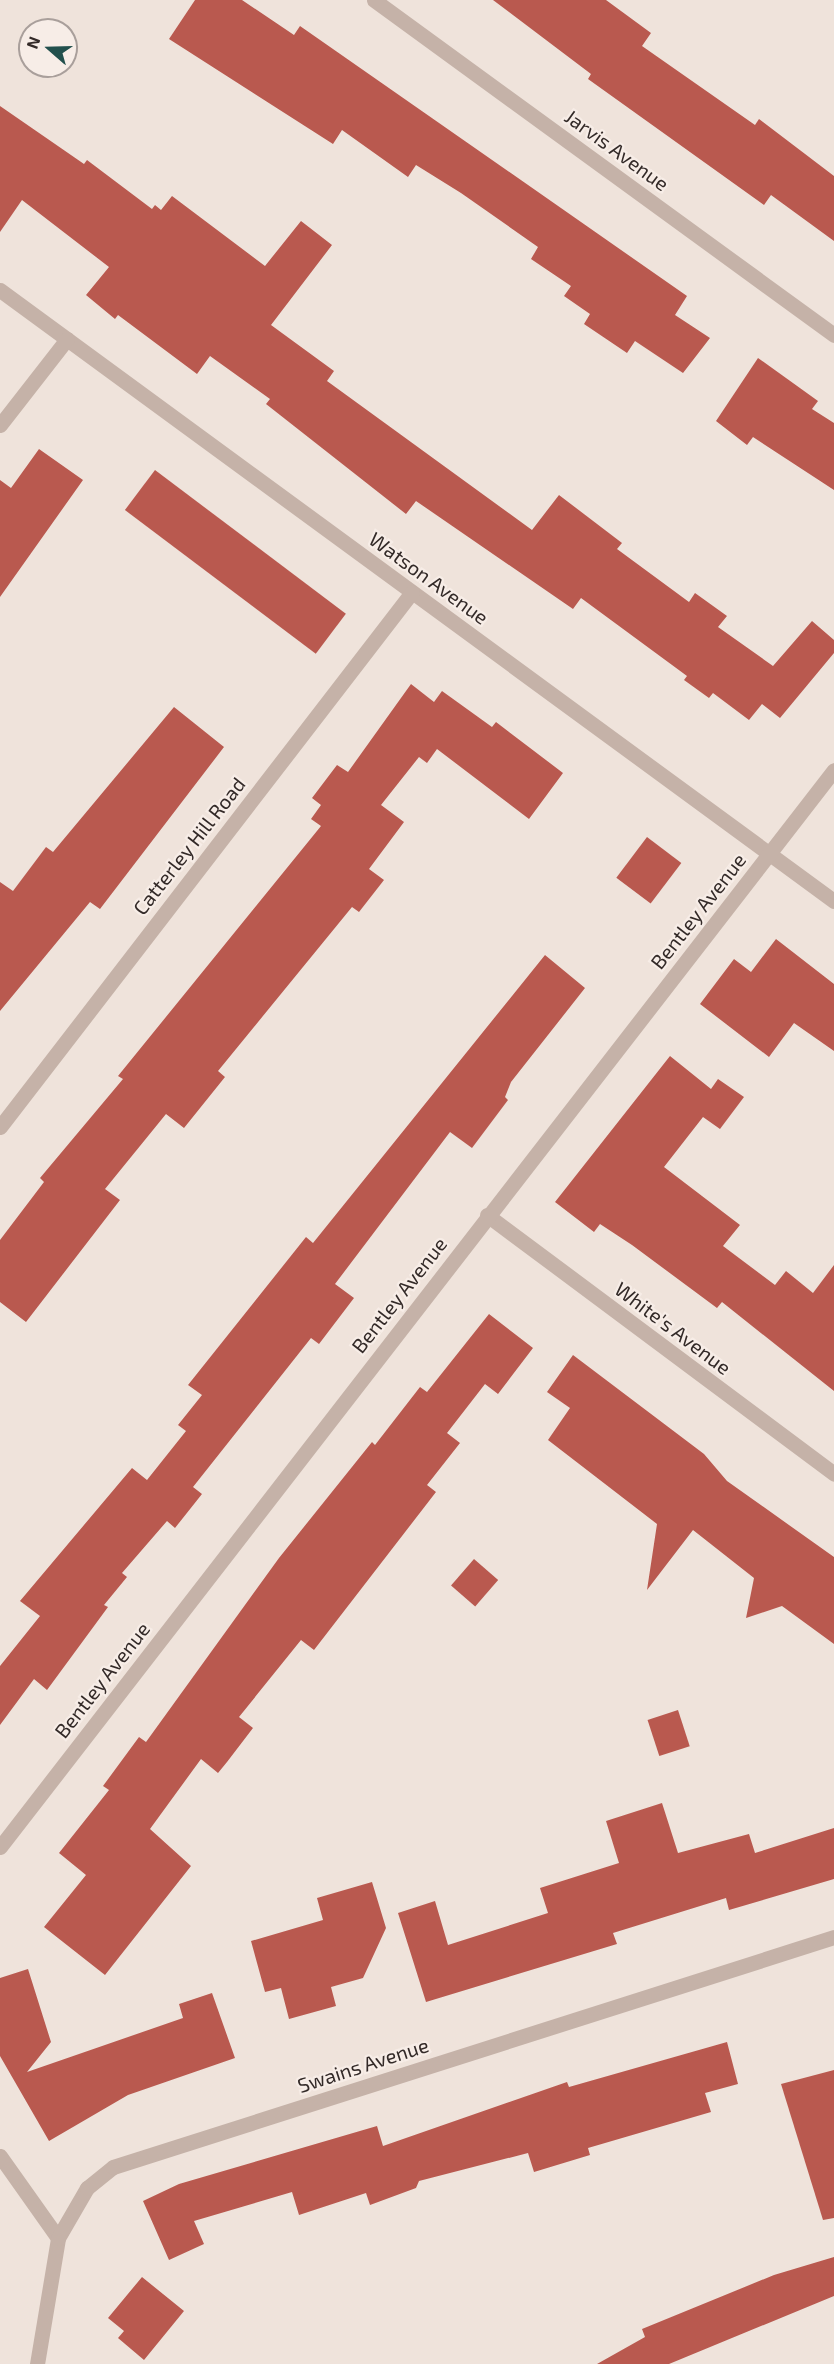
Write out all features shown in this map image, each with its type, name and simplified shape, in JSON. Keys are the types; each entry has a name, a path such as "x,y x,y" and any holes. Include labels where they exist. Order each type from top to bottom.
{"street":[{"name":"Jarvis Avenue","path":"374,0 834,335"},
{"name":"Watson Avenue","path":"0,290 834,901"},
{"path":"0,425 68,339"},
{"name":"Catterley Hill Road","path":"0,1127 412,591"},
{"name":"Bentley Avenue","path":"0,1847 487,1215 834,770"},
{"name":"White's Avenue","path":"487,1215 834,1474"},
{"name":"Swains Avenue","path":"37,2364 58,2238 87,2188 113,2167 834,1937"},
{"path":"0,2156 58,2238"}],"building":[{"path":"195,0 242,0 294,35 300,26 687,296 675,315 710,338 683,373 635,341 627,353 584,324 590,314 564,296 571,286 531,259 538,247 461,193 416,165 408,177 342,130 333,144 169,39"},
{"path":"493,0 606,0 651,33 642,46 755,125 759,119 834,176 834,241 771,195 764,205 588,79 591,74"},
{"path":"0,106 84,164 87,160 152,209 155,205 161,210 172,196 265,266 301,221 332,245 271,325 334,371 327,381 532,530 559,495 622,543 617,549 689,602 695,593 727,616 718,627 773,666 812,621 834,640 834,653 780,718 762,704 749,720 713,693 709,698 684,680 687,676 581,598 573,609 416,501 406,514 266,404 270,399 210,356 197,374 118,315 115,319 86,295 109,267 22,200 0,232"},
{"path":"758,358 818,401 812,409 834,423 834,490 753,437 747,445 716,421"},
{"path":"39,449 83,480 0,597 0,480 11,488"},
{"path":"155,470 346,614 316,654 125,510"},
{"path":"411,684 434,702 442,691 492,727 496,722 563,773 529,819 437,749 427,763 419,757 381,805 404,822 369,869 384,880 359,912 352,907 218,1071 225,1077 184,1128 166,1114 105,1189 120,1200 26,1322 0,1302 0,1240 44,1182 40,1178 123,1079 118,1076 321,826 311,819 321,805 312,798 337,765 348,772"},
{"path":"174,707 224,747 100,909 90,902 0,1011 0,882 13,891 46,847 53,852"},
{"path":"647,837 681,863 651,904 616,878"},
{"path":"776,939 834,984 834,1051 794,1023 769,1057 700,1004 734,959 751,972"},
{"path":"545,955 585,988 511,1082 505,1097 508,1100 472,1148 450,1132 335,1284 354,1298 319,1344 311,1338 193,1487 202,1494 175,1528 167,1521 122,1573 127,1577 104,1605 108,1607 47,1690 34,1679 0,1725 0,1666 40,1616 20,1601 132,1468 147,1480 186,1431 178,1425 202,1395 188,1385 306,1237 313,1243"},
{"path":"670,1056 711,1089 718,1079 744,1097 720,1129 703,1117 664,1167 740,1225 723,1246 775,1285 786,1271 813,1293 834,1265 834,1391 722,1302 717,1308 600,1224 594,1232 555,1202"},
{"path":"489,1314 533,1348 498,1394 485,1384 447,1433 460,1443 427,1485 436,1492 314,1650 301,1640 239,1717 253,1728 227,1762 218,1773 201,1759 150,1829 191,1866 105,1975 44,1927 86,1875 59,1853 109,1790 103,1786 139,1737 146,1742 279,1558 372,1442 375,1445 420,1387 427,1392"},
{"path":"573,1355 704,1454 727,1481 834,1557 834,1644 782,1606 746,1618 754,1578 693,1530 647,1590 657,1524 548,1440 570,1408 547,1392"},
{"path":"474,1559 498,1580 475,1606 451,1585"},
{"path":"678,1710 690,1746 659,1756 648,1720"},
{"path":"662,1803 678,1853 749,1834 755,1853 834,1828 834,1879 729,1910 726,1898 613,1933 617,1944 426,2002 398,1913 435,1901 448,1945 548,1913 540,1888 619,1863 606,1821"},
{"path":"372,1882 386,1928 363,1978 331,1987 336,2006 289,2019 281,1988 265,1992 251,1941 323,1920 317,1898"},
{"path":"28,1969 51,2042 27,2072 183,2018 179,2004 212,1993 235,2058 128,2095 49,2141 0,2056 0,1978"},
{"path":"727,2042 738,2084 705,2093 711,2112 588,2148 590,2155 534,2172 528,2153 419,2181 416,2188 370,2205 366,2193 299,2215 292,2192 194,2221 204,2244 169,2260 143,2201 179,2184 377,2126 383,2146 567,2082 569,2087"},
{"path":"834,2070 834,2218 823,2220 781,2084"},
{"path":"834,2257 834,2296 669,2364 597,2364 645,2337 642,2329 774,2275"},
{"path":"142,2277 184,2311 144,2360 118,2338 124,2331 108,2318"}]}
